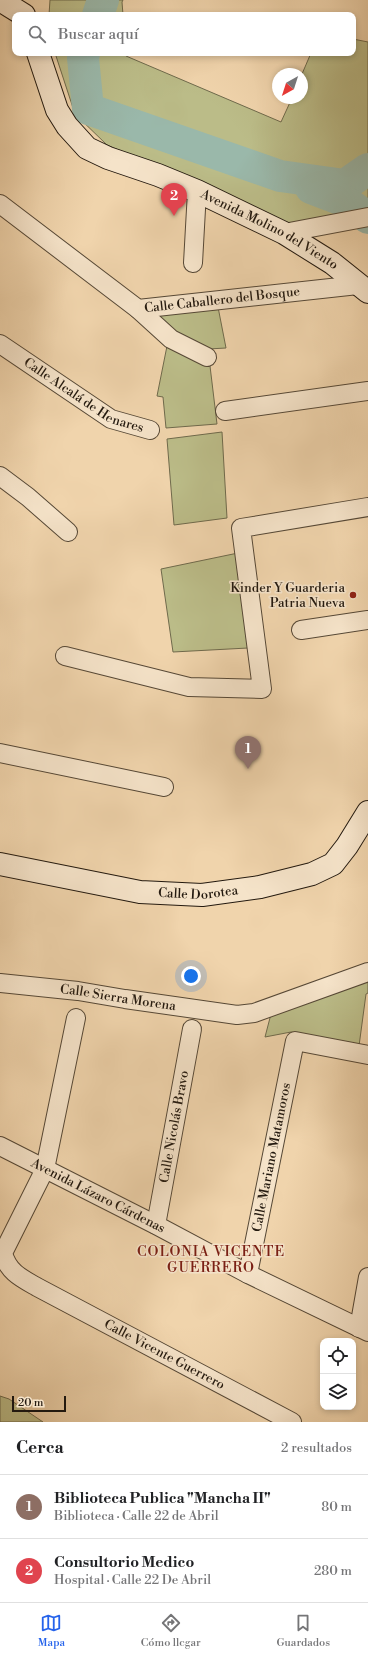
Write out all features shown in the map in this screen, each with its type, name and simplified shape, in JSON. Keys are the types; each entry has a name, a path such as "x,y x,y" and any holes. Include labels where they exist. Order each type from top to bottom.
{"street":[{"path":"0,0 19,12"},
{"name":"Avenida Molino del Viento","path":"39,56 57,110 72,132 87,148 108,158 197,192 284,233 332,263 363,289"},
{"path":"193,263 197,192"},
{"name":"Calle Caballero del Bosque","path":"0,204 138,309 363,289"},
{"path":"284,233 368,217"},
{"path":"138,309 171,339 207,357"},
{"name":"Calle Alcalá de Henares","path":"0,344 111,419 150,430"},
{"path":"225,411 368,391"},
{"path":"0,476 28,497 68,532"},
{"path":"65,656 189,687 262,689 241,528 368,507"},
{"path":"301,630 368,620"},
{"path":"0,753 164,788"},
{"name":"Calle Dorotea","path":"0,864 140,892 202,894 260,887 312,874 332,864 347,846 368,812"},
{"name":"Calle Sierra Morena","path":"0,983 78,991 125,1000 237,1015 254,1013 368,972"},
{"name":"Calle Vicente Guerrero","path":"76,1018 46,1169 3,1253 6,1264 16,1275 37,1288 292,1422"},
{"name":"Calle Nicolás Bravo","path":"156,1225 192,1029"},
{"name":"Calle Mariano Matamoros","path":"248,1274 295,1041 368,1055"},
{"name":"Avenida Lázaro Cárdenas","path":"0,1146 156,1225 248,1274 364,1330"},
{"path":"364,1330 368,1277"}],"green space":[{"path":"50,0 123,0 123,12 49,12"},
{"path":"356,40 368,42 368,209 289,223 107,145 75,114 56,56 126,56 281,122 289,104 308,104 308,68 305,68 310,56 356,56"},
{"path":"218,307 226,348 208,349 173,335 152,313"},
{"path":"167,346 210,366 217,424 166,428 163,397 157,396"},
{"path":"222,432 227,518 174,525 167,439"},
{"path":"238,553 248,648 173,652 161,569"},
{"path":"368,978 368,993 366,994 359,1046 291,1032 265,1037 271,1014"},
{"path":"0,1396 9,1399 43,1422 0,1422"}],"waterway":[{"path":"99,12 103,0"},
{"path":"83,56 88,109 280,176 345,185 368,169"},
{"path":"311,188 345,201 368,218"}],"place":[{"name":"Consultorio Medico","path":"174,216"},
{"name":"Kinder Y Guarderia Patria Nueva","path":"353,595"},
{"name":"Biblioteca Publica \"Mancha II\"","path":"248,769"}],"district":[{"name":"COLONIA VICENTE GUERRERO","path":"211,1260"}]}
